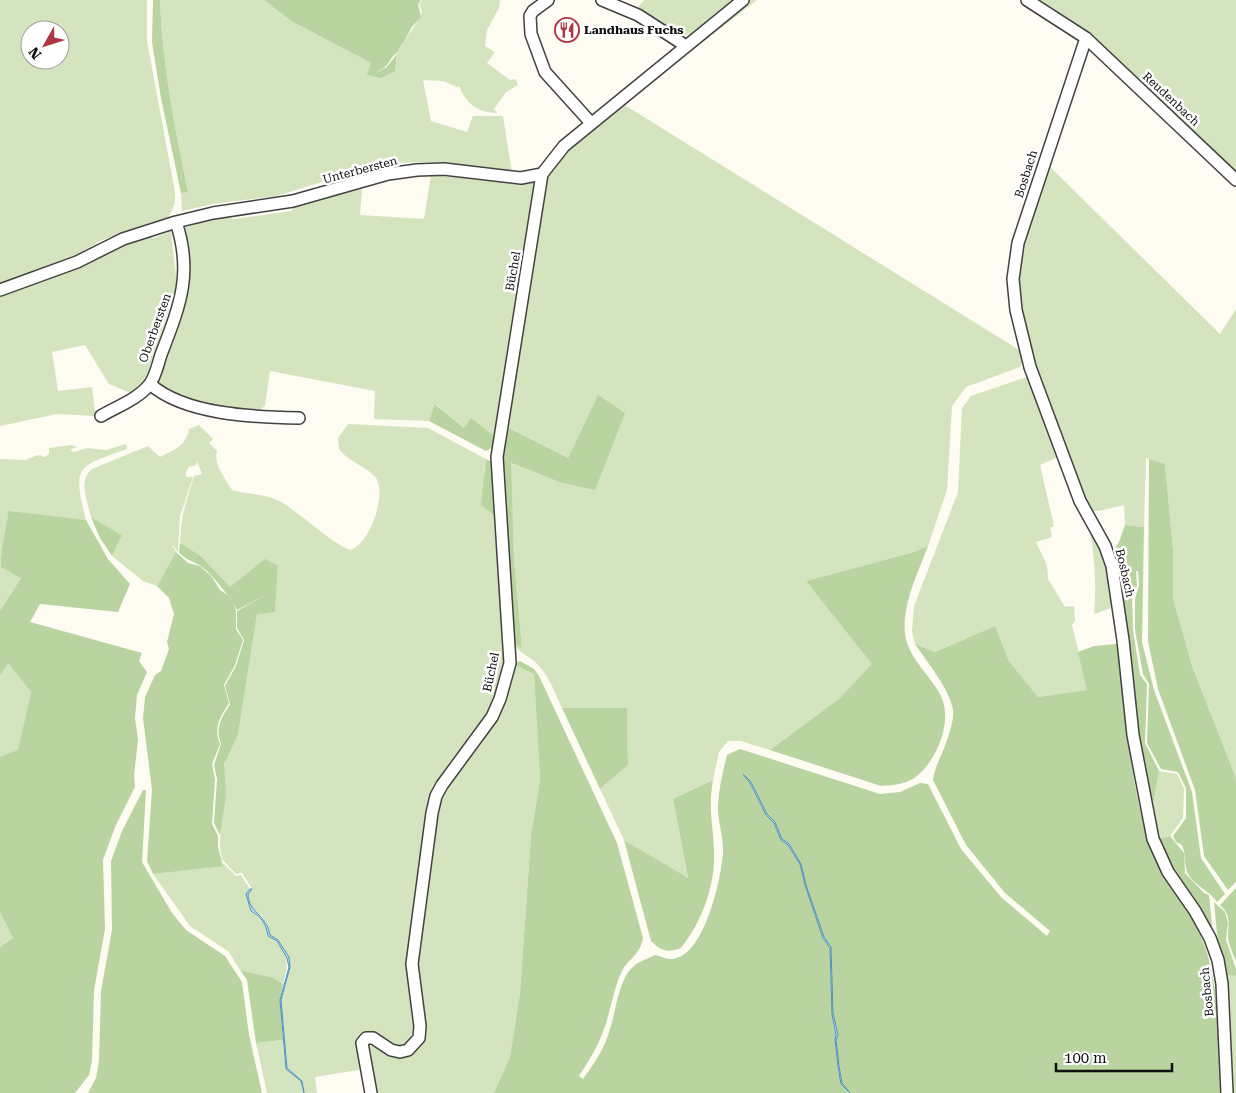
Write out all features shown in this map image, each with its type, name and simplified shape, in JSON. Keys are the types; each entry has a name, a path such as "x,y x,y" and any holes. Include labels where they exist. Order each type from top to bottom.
{"street":[{"path":"548,0 533,11 530,16 531,34 545,72 591,123"},
{"path":"602,0 638,15 686,46"},
{"path":"542,174 564,146 743,0"},
{"name":"Reudenbach","path":"1030,2 1086,38 1236,180"},
{"name":"Bosbach","path":"1086,38 1018,243 1013,279 1016,310 1030,367 1080,501 1105,546 1112,566 1123,640 1133,734 1152,832 1168,872 1195,911 1212,943 1218,960 1222,984 1227,1093"},
{"name":"Unterbersten","path":"0,290 77,262 123,239 176,222 212,213 293,201 388,174 417,170 444,170 521,178 542,174"},
{"name":"Büchel","path":"371,1093 362,1043 366,1038 373,1038 391,1050 400,1052 408,1050 419,1038 420,1026 412,964 432,813 436,796 492,717 500,699 510,663 497,457 542,174"},
{"name":"Oberbersten","path":"150,384 180,304 184,286 179,231 176,222"},
{"path":"101,416 130,400 150,384 164,394 211,411 255,417 299,418"}],"green space":[{"path":"0,0 147,0 147,41 175,192 175,203 169,217 102,240 75,256 0,286"},
{"path":"153,0 160,0 166,72 188,192 181,193 161,98 152,42"},
{"path":"160,0 264,0 291,21 371,63 395,71 397,55 422,11 419,4 422,0 500,0 499,8 487,30 485,46 495,52 487,63 510,80 516,79 518,85 506,92 494,109 497,113 490,113 474,106 465,98 459,86 457,87 443,81 423,80 431,121 467,132 473,116 503,116 512,173 446,162 384,163 276,196 213,204 182,211 181,193 188,192 166,72"},
{"path":"264,0 421,0 418,4 421,17 412,27 397,53 386,66 376,73 386,68 397,54 395,71 381,78 367,75 371,63 291,21"},
{"path":"644,0 736,0 693,34 679,36 634,12"},
{"path":"748,0 757,0 628,100"},
{"path":"1034,0 1236,0 1236,175"},
{"path":"623,104 1021,351 1024,358 1020,367 966,387 952,406 947,490 928,546 914,552 806,581 873,664 840,698 770,750 741,741 728,741 719,752 713,780 673,799 688,879 624,840 600,789 628,765 627,708 562,708 543,670 512,643 522,648 514,560 510,463 559,482 598,395 568,458 505,426 546,178 567,151"},
{"path":"1046,163 1220,334 1236,309 1236,778 1192,666 1173,598 1173,550 1165,464 1146,458 1144,527 1125,525 1124,505 1099,511 1090,511 1044,395 1022,329 1017,262"},
{"path":"431,175 519,184 533,182 538,186 496,438 464,428 436,404 429,421 374,419 375,391 270,371 265,406 254,414 213,408 163,390 156,381 184,301 182,230 184,228 221,217 233,219 292,211 293,206 362,189 360,215 424,219"},
{"path":"171,231 177,286 149,368 147,382 133,394 109,384 85,345 52,352 58,391 92,387 95,411 108,410 94,416 57,414 0,426 0,295 60,275 133,241 149,236 154,238"},
{"path":"1030,376 1062,455 1040,465 1054,526 1050,528 1052,537 1036,542 1047,565 1048,579 1065,607 1074,606 1075,621 1072,625 1088,690 1038,697 1009,661 995,626 935,652 915,644 912,632 914,606 958,492 962,408 971,396"},
{"path":"598,395 625,413 595,490 559,482 511,463 514,560 522,648 512,643 501,458 505,426 568,458"},
{"path":"435,404 464,428 471,418 496,438 495,446 486,451 429,421"},
{"path":"348,424 428,428 486,459 484,472 498,518 507,659 490,715 437,788 417,905 416,1035 406,1046 400,1046 373,1033 361,1034 364,1069 315,1077 317,1093 304,1093 302,1081 287,1068 281,1000 290,967 289,957 278,940 270,935 265,920 260,914 252,910 248,894 252,889 242,873 236,874 222,859 220,847 221,815 226,795 223,770 226,758 238,735 257,613 275,611 278,566 230,587 201,556 180,543 186,501 194,476 202,474 197,461 196,465 189,467 186,472 186,477 193,477 180,516 178,552 171,543 176,552 157,586 143,581 112,556 122,535 91,517 86,498 85,479 92,469 148,446 160,457 165,455 182,443 188,435 189,429 199,425 213,439 209,443 217,451 218,467 232,490 269,497 281,502 336,543 351,550 358,546 364,538 375,518 379,486 376,478 368,470 347,457 339,449 338,438"},
{"path":"126,444 127,449 98,460 88,465 82,471 79,488 86,520 8,512 6,536 1,556 21,578 0,611 0,459 25,460 38,455 45,457 49,454 49,448 71,445 77,447 70,450 74,452 87,448 106,450"},
{"path":"486,459 495,464 498,518 481,505"},
{"path":"1149,459 1165,464 1173,550 1173,598 1192,666 1236,778 1236,882 1228,890 1204,856 1195,790 1158,689 1148,641"},
{"path":"8,511 86,520 108,559 130,584 118,612 40,604 30,622 142,653 139,661 147,672 137,695 135,718 138,740 134,776 135,787 115,827 103,860 105,929 94,990 92,1061 89,1075 75,1093 0,1093 0,947 13,938 0,912 0,757 18,750 31,692 8,663 0,676 0,611 21,578 1,567"},
{"path":"91,517 122,535 112,556 100,538"},
{"path":"1088,519 1108,567 1114,607 1094,614 1094,566"},
{"path":"1125,525 1144,527 1142,642 1154,690 1192,792 1201,858 1225,894 1217,902 1190,877 1186,869 1182,845 1176,842 1173,836 1186,818 1186,788 1178,772 1161,769 1147,743 1149,684 1143,674 1135,630 1135,599 1139,585 1138,571 1136,571 1137,585 1132,599 1133,630 1140,675 1147,684 1145,743 1159,771 1154,800 1149,802 1137,734 1113,551 1119,542"},
{"path":"180,543 201,556 230,587 265,559 278,566 275,612 257,614 238,735 224,764 226,795 220,835 214,823 217,779 214,765 221,744 219,738 220,723 230,704 225,686 236,666 244,640 237,628 237,611 269,593 237,610 225,592 203,568 179,553"},
{"path":"928,546 908,600 905,634 910,651 937,689 944,706 944,728 937,750 931,760 917,776 909,781 881,786 770,750 840,698 872,664 806,581 914,552"},
{"path":"176,552 188,563 200,566 212,577 220,590 230,597 236,610 236,629 243,640 235,665 224,685 229,703 218,723 217,733 220,744 212,764 215,779 212,824 218,836 218,847 223,866 153,874 147,861 152,790 143,718 145,697 155,675 161,671 169,649 167,642 174,614 169,598 157,586"},
{"path":"995,626 1009,661 1038,697 1087,690 1078,652 1094,646 1117,644 1129,748 1144,825 1157,861 1197,928 1213,976 1218,1015 1222,1093 850,1093 842,1083 839,1066 836,1040 838,1035 833,1013 831,947 824,937 806,885 801,864 789,844 782,839 775,822 767,815 751,782 743,775 750,783 766,815 774,823 781,840 788,845 800,864 805,885 823,938 830,948 833,1022 836,1035 835,1040 841,1084 849,1093 494,1093 510,1057 520,993 531,835 540,780 534,674 513,664 520,661 534,669 539,676 617,843 643,938 639,949 621,973 602,1035 579,1076 583,1079 605,1043 622,984 631,968 655,955 667,959 682,956 692,947 701,933 714,898 722,865 723,847 718,804 723,773 727,755 740,749 880,794 900,792 920,783 928,784 961,849 1001,897 1047,936 1050,931 1005,893 966,845 933,780 935,769 950,729 953,710 943,684 915,644 935,652"},
{"path":"8,662 31,692 18,751 0,757 0,676"},
{"path":"513,664 534,674 540,780 531,835 520,993 510,1057 494,1093 375,1093 369,1045 387,1052 417,1047 415,949 438,800 483,736"},
{"path":"562,708 627,708 628,765 600,789"},
{"path":"1159,771 1177,774 1184,789 1183,818 1170,836 1158,839 1149,802 1154,800"},
{"path":"713,780 711,808 714,863 710,889 701,915 689,938 681,948 664,950 651,941 624,840 688,878 673,799"},
{"path":"143,790 146,790 142,862 172,913 186,930 225,956 242,982 249,1035 262,1093 88,1093 96,1078 99,1061 101,991 112,930 111,861 122,831"},
{"path":"1170,836 1184,853 1185,873 1204,893 1209,895 1213,935 1172,870 1158,839"},
{"path":"224,864 236,876 241,875 250,889 246,894 251,911 261,918 265,924 268,936 284,951 287,963 283,984 274,978 240,970 229,952 190,926 153,874"},
{"path":"1236,888 1236,962 1229,944 1228,917 1220,905"},
{"path":"1214,902 1225,912 1228,923 1226,940 1236,969 1236,976 1225,975 1218,944"},
{"path":"0,912 13,938 0,947"},
{"path":"240,970 274,978 283,984 280,1000 283,1040 256,1043 247,980"},
{"path":"1225,975 1236,976 1236,1093 1232,1093"},
{"path":"283,1040 286,1069 301,1081 303,1093 267,1093 256,1043"}],"water":[{"path":"743,774 751,782 767,814 775,822 782,839 789,844 801,864 806,885 824,937 831,947 833,1013 838,1035 836,1040 839,1066 842,1083 850,1093 841,1084 838,1066 835,1040 836,1035 832,1014 830,948 823,938 805,885 800,864 788,845 781,840 774,823 766,815 750,783"},
{"path":"252,889 248,894 251,906 265,922 270,935 278,940 289,957 290,967 281,1000 287,1068 302,1081 304,1093 301,1081 286,1069 280,1000 289,967 287,958 277,941 268,936 265,924 261,918 251,911 246,894"}],"place":[{"name":"Landhaus Fuchs","path":"567,30"}]}
